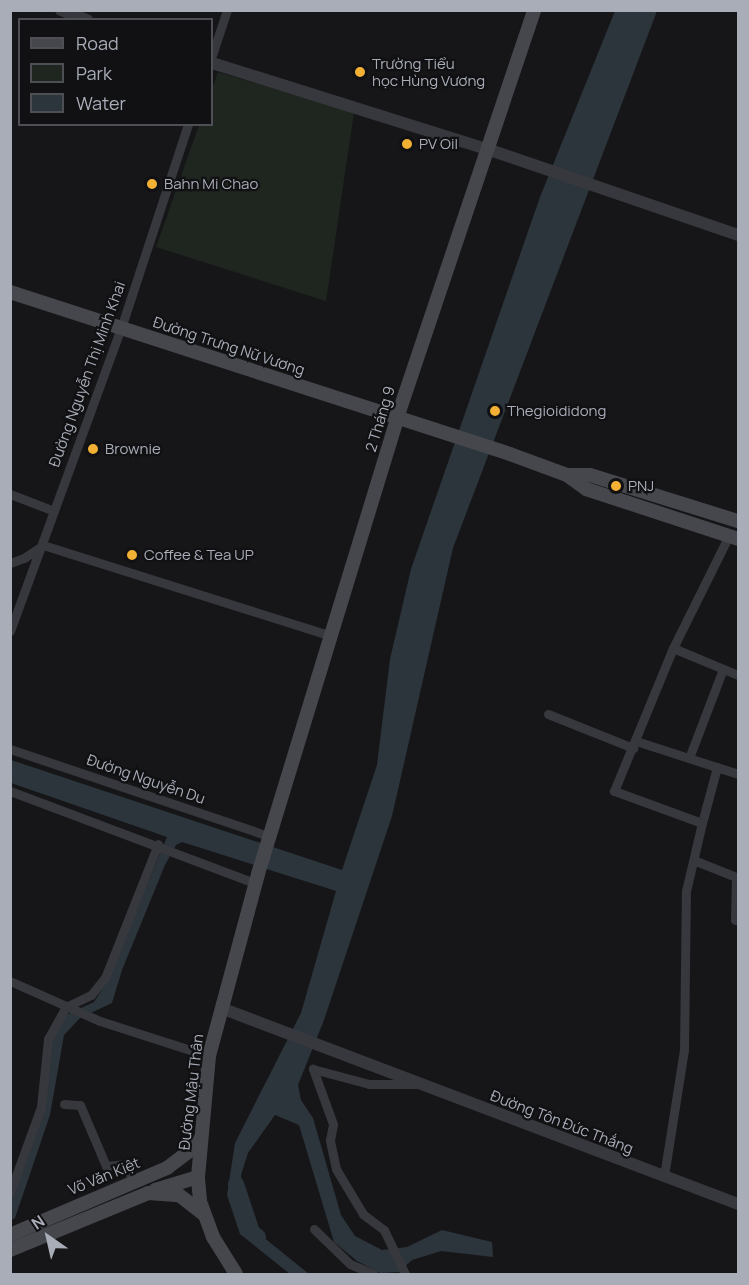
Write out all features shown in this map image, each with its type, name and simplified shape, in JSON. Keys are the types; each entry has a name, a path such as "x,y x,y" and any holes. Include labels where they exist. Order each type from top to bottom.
{"main road":[{"name":"2 Tháng 9","path":"257,878 397,418 534,10"},
{"name":"Đường Trưng Nữ Vương","path":"10,292 510,454 567,475"},
{"path":"567,475 590,475 736,521 734,537 586,489 567,475"},
{"name":"Đường Mậu Thân","path":"236,1275 204,1215 198,1177 209,1056 257,878"},
{"name":"Võ Văn Kiệt","path":"10,1235 171,1166 195,1148 202,1136"},
{"path":"171,1166 198,1177"},
{"path":"139,1180 148,1193 198,1177"},
{"name":"Võ Văn Kiệt","path":"10,1250 148,1193 179,1195 204,1215"}],"street":[{"path":"61,10 82,18"},
{"path":"213,52 227,10"},
{"path":"213,63 487,149 738,235"},
{"name":"Đường Nguyễn Thị Minh Khai","path":"10,631 121,328 187,126"},
{"path":"10,494 54,511"},
{"path":"702,822 614,791 673,648 734,537"},
{"path":"10,563 24,558 43,545 332,636"},
{"path":"673,648 738,675"},
{"path":"689,758 723,669"},
{"path":"548,714 635,744 738,774"},
{"name":"Đường Nguyễn Du","path":"10,749 270,839"},
{"path":"664,1176 684,1050 686,891 689,868 696,861 702,822 717,767"},
{"path":"10,791 196,859 257,878"},
{"path":"10,1192 41,1107 48,1039 68,1008 92,995 105,978 158,844"},
{"path":"696,861 736,877 735,920"},
{"path":"10,981 100,1021 209,1056"},
{"name":"Đường Tôn Đức Thắng","path":"221,1008 738,1204"},
{"path":"405,1275 384,1230 363,1215 336,1169 330,1140 333,1124 313,1069 369,1084 418,1084"},
{"path":"64,1104 80,1106 106,1166 124,1164 139,1180"},
{"path":"314,1228 350,1264 373,1275"}],"green space":[{"path":"218,72 354,113 326,301 156,247 199,126 213,126 213,86"}],"water":[{"path":"615,11 657,11 453,548 392,816 324,1020 298,1085 301,1100 313,1118 341,1215 355,1236 382,1250 407,1247 442,1230 492,1242 493,1257 441,1251 412,1260 399,1272 380,1273 357,1261 334,1242 299,1125 275,1115 248,1153 241,1175 245,1216 257,1232 309,1274 290,1274 240,1234 227,1195 235,1143 301,1013 336,891 182,842 176,845 165,865 122,970 112,1003 80,1018 64,1035 50,1115 15,1218 11,1220 10,1202 33,1140 51,1041 66,1015 94,1002 107,982 167,837 11,783 11,760 342,870 377,765 390,659 411,569 540,197"}],"waterway":[{"path":"236,1184 252,1232 258,1237"}],"place":[{"name":"Trường Tiểu học Hùng Vương","path":"360,72"},
{"name":"PV Oil","path":"407,144"},
{"name":"Bahn Mi Chao","path":"152,184"},
{"name":"Thegioididong","path":"495,411"},
{"name":"Brownie","path":"93,449"},
{"name":"PNJ","path":"616,486"},
{"name":"Coffee & Tea UP","path":"132,555"}]}
